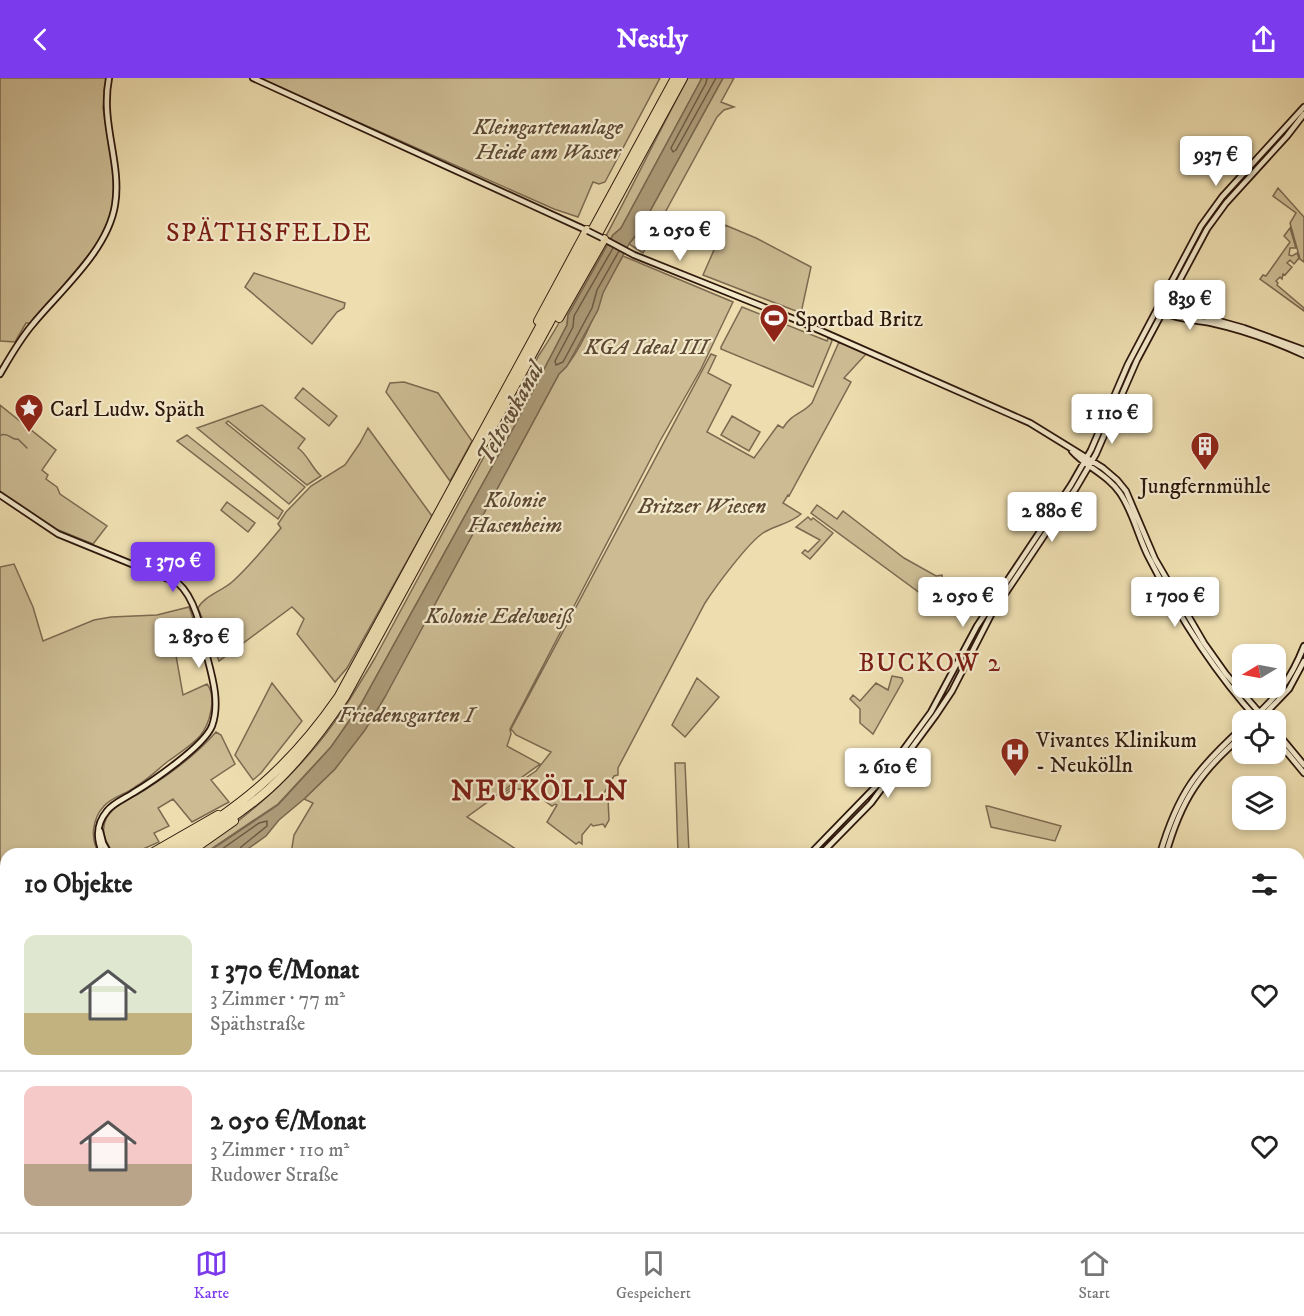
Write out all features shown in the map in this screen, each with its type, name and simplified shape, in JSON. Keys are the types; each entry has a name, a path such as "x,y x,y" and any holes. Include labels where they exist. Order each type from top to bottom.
{"highway":[{"path":"173,848 225,815 273,776 321,722 339,696 675,78"},
{"path":"184,848 244,809 269,789 304,753 326,726 409,584 683,78"},
{"path":"529,348 529,342 546,305 588,230"},
{"path":"546,332 552,329 560,317 604,239"},
{"path":"196,848 223,831 241,816 244,809"},
{"path":"160,848 219,814 225,815"}],"main road":[{"path":"0,374 24,334 97,249 110,226 117,188 106,111 109,78"},
{"path":"253,78 588,230 629,252 693,280 794,319 1030,423 1113,476 1126,491 1155,559 1199,636 1253,710"},
{"path":"827,848 871,803 936,715 952,691 991,615 1076,488 1215,206 1304,107"},
{"path":"816,848 884,777 932,712 977,626 1088,462 1121,380 1156,310 1205,227 1304,114"},
{"path":"1172,281 1178,285"},
{"path":"1160,304 1244,328 1293,348 1304,355"},
{"path":"1156,310 1304,350"},
{"path":"1148,326 1154,329"},
{"path":"1121,380 1127,383"},
{"path":"1071,485 1076,488"},
{"path":"0,495 58,534 181,584 197,618 212,673 216,709 212,727 200,744 148,784 110,808 100,823 98,836 101,848"},
{"path":"1265,710 1285,686 1304,646"},
{"path":"1267,710 1289,689 1304,661"},
{"path":"1162,848 1175,808 1188,786 1206,762 1232,737"},
{"path":"1286,743 1304,765"},
{"path":"1168,848 1175,823 1188,796 1206,770 1232,745"},
{"path":"1286,751 1304,773"},
{"path":"100,823 101,838 106,848"}],"green space":[{"path":"0,78 107,78 103,108 115,183 112,211 103,234 89,255 32,323 26,323 15,342 0,341"},
{"name":"Kleingartenanlage Heide am Wasser","path":"259,78 660,78 605,182 599,184 593,182 578,217 554,209"},
{"path":"688,78 702,78 621,228 613,235 568,315 567,325 514,427 361,704 331,747 278,804 212,848 200,848 239,820 283,782 337,719 375,658 611,226"},
{"path":"723,78 734,78 721,102 734,107 724,110 717,117 643,253 629,244 639,231"},
{"path":"1278,188 1304,217 1304,262 1300,259 1290,223 1296,213 1273,196"},
{"path":"725,225 756,238 811,267 801,313 703,275"},
{"path":"1290,228 1296,248 1290,248 1289,255 1297,253 1299,258 1294,264 1290,260 1287,263 1292,267 1285,275 1283,274 1282,279 1280,277 1276,281 1277,285 1304,308 1304,311 1260,279 1263,275 1266,276 1290,242 1284,236"},
{"path":"623,256 733,302 701,369 660,441 510,729 511,734 507,746 540,764 467,817 514,848 292,848 294,835 313,803 304,799 335,769 380,705 559,374 579,348 604,289"},
{"path":"254,273 345,303 344,308 337,312 312,344 245,287"},
{"name":"Sportbad Britz","path":"742,307 827,341 828,338 831,339 813,387 721,349"},
{"name":"Britzer Wiesen","path":"839,342 866,354 844,378 851,382 789,496 783,503 801,514 757,538 732,565 705,603 618,768 618,775 614,776 603,795 608,798 609,820 605,827 603,824 593,826 591,824 582,835 582,844 579,842 576,844 547,822 557,805 552,806 545,801 544,797 542,799 528,791 514,789 503,794 499,799 500,795 536,771 551,752 516,735 511,729 711,354 716,356 708,373 731,385 707,432 754,458 778,425 783,428 790,419 812,403"},
{"path":"404,382 438,393 472,441 450,481 386,392 390,383"},
{"path":"303,388 337,416 329,426 295,398"},
{"path":"0,405 56,450 42,470 48,475 46,479 57,487 60,494 107,526 93,544 56,529 0,492"},
{"path":"262,405 305,439 298,448 321,476 307,485 228,421 226,423 305,487 289,504 197,428"},
{"path":"732,416 760,432 749,451 721,435"},
{"path":"368,428 432,516 347,668 335,682 297,634 304,619 292,607 219,661 198,608 204,600 232,582 251,563 281,528 278,524 286,512 311,486 345,465"},
{"path":"187,435 283,511 278,519 177,441"},
{"path":"227,502 255,523 248,532 221,510"},
{"path":"817,505 837,519 843,511 904,558 936,576 942,575 943,588 952,595 942,607 939,607 811,513"},
{"path":"808,517 811,520 813,518 833,533 810,559 802,553 805,550 808,552 820,540 796,527"},
{"path":"14,564 33,607 43,641 94,620 111,617 157,615 189,607 194,621 164,628 172,649 175,650 183,695 207,684 210,689 212,703 207,725 200,736 184,750 144,781 107,803 100,811 95,823 93,835 96,848 0,848 0,567"},
{"path":"892,676 902,678 903,681 873,734 860,723 860,709 850,699 853,695 860,701 876,683 888,690"},
{"path":"697,678 719,697 685,737 672,725"},
{"path":"272,683 302,721 253,780 235,755"},
{"path":"216,732 221,735 235,764 211,780 229,802 192,822 173,799 158,808 169,826 154,833 159,842 145,848 110,848 104,833 104,824 109,814 200,748"},
{"path":"675,763 685,763 689,848 678,848"},
{"path":"986,806 1061,826 1055,841 991,827"}],"water":[{"path":"702,78 723,78 639,231 629,244 603,293 598,310 567,366 559,374 365,730 335,769 279,820 266,836 249,848 214,848 278,805 331,747 361,704 514,427 567,325 568,315 613,235 621,228"}],"waterway":[{"path":"1,435 18,439 27,448"}],"place":[{"name":"Sportbad Britz","path":"774,344"},
{"name":"Carl Ludw. Späth","path":"29,434"},
{"name":"Jungfernmühle","path":"1205,472"},
{"name":"Vivantes Klinikum - Neukölln","path":"1015,778"}],"district":[{"name":"SPÄTHSFELDE","path":"269,232"},
{"name":"BUCKOW 2","path":"930,662"},
{"name":"NEUKÖLLN","path":"540,790"}],"park label":[{"name":"KGA Ideal III","path":"646,346"},
{"name":"Kolonie Hasenheim","path":"515,512"},
{"name":"Kolonie Edelweiß","path":"499,615"},
{"name":"Friedensgarten I","path":"406,714"}],"water label":[{"name":"Teltowkanal","path":"510,413"}]}
